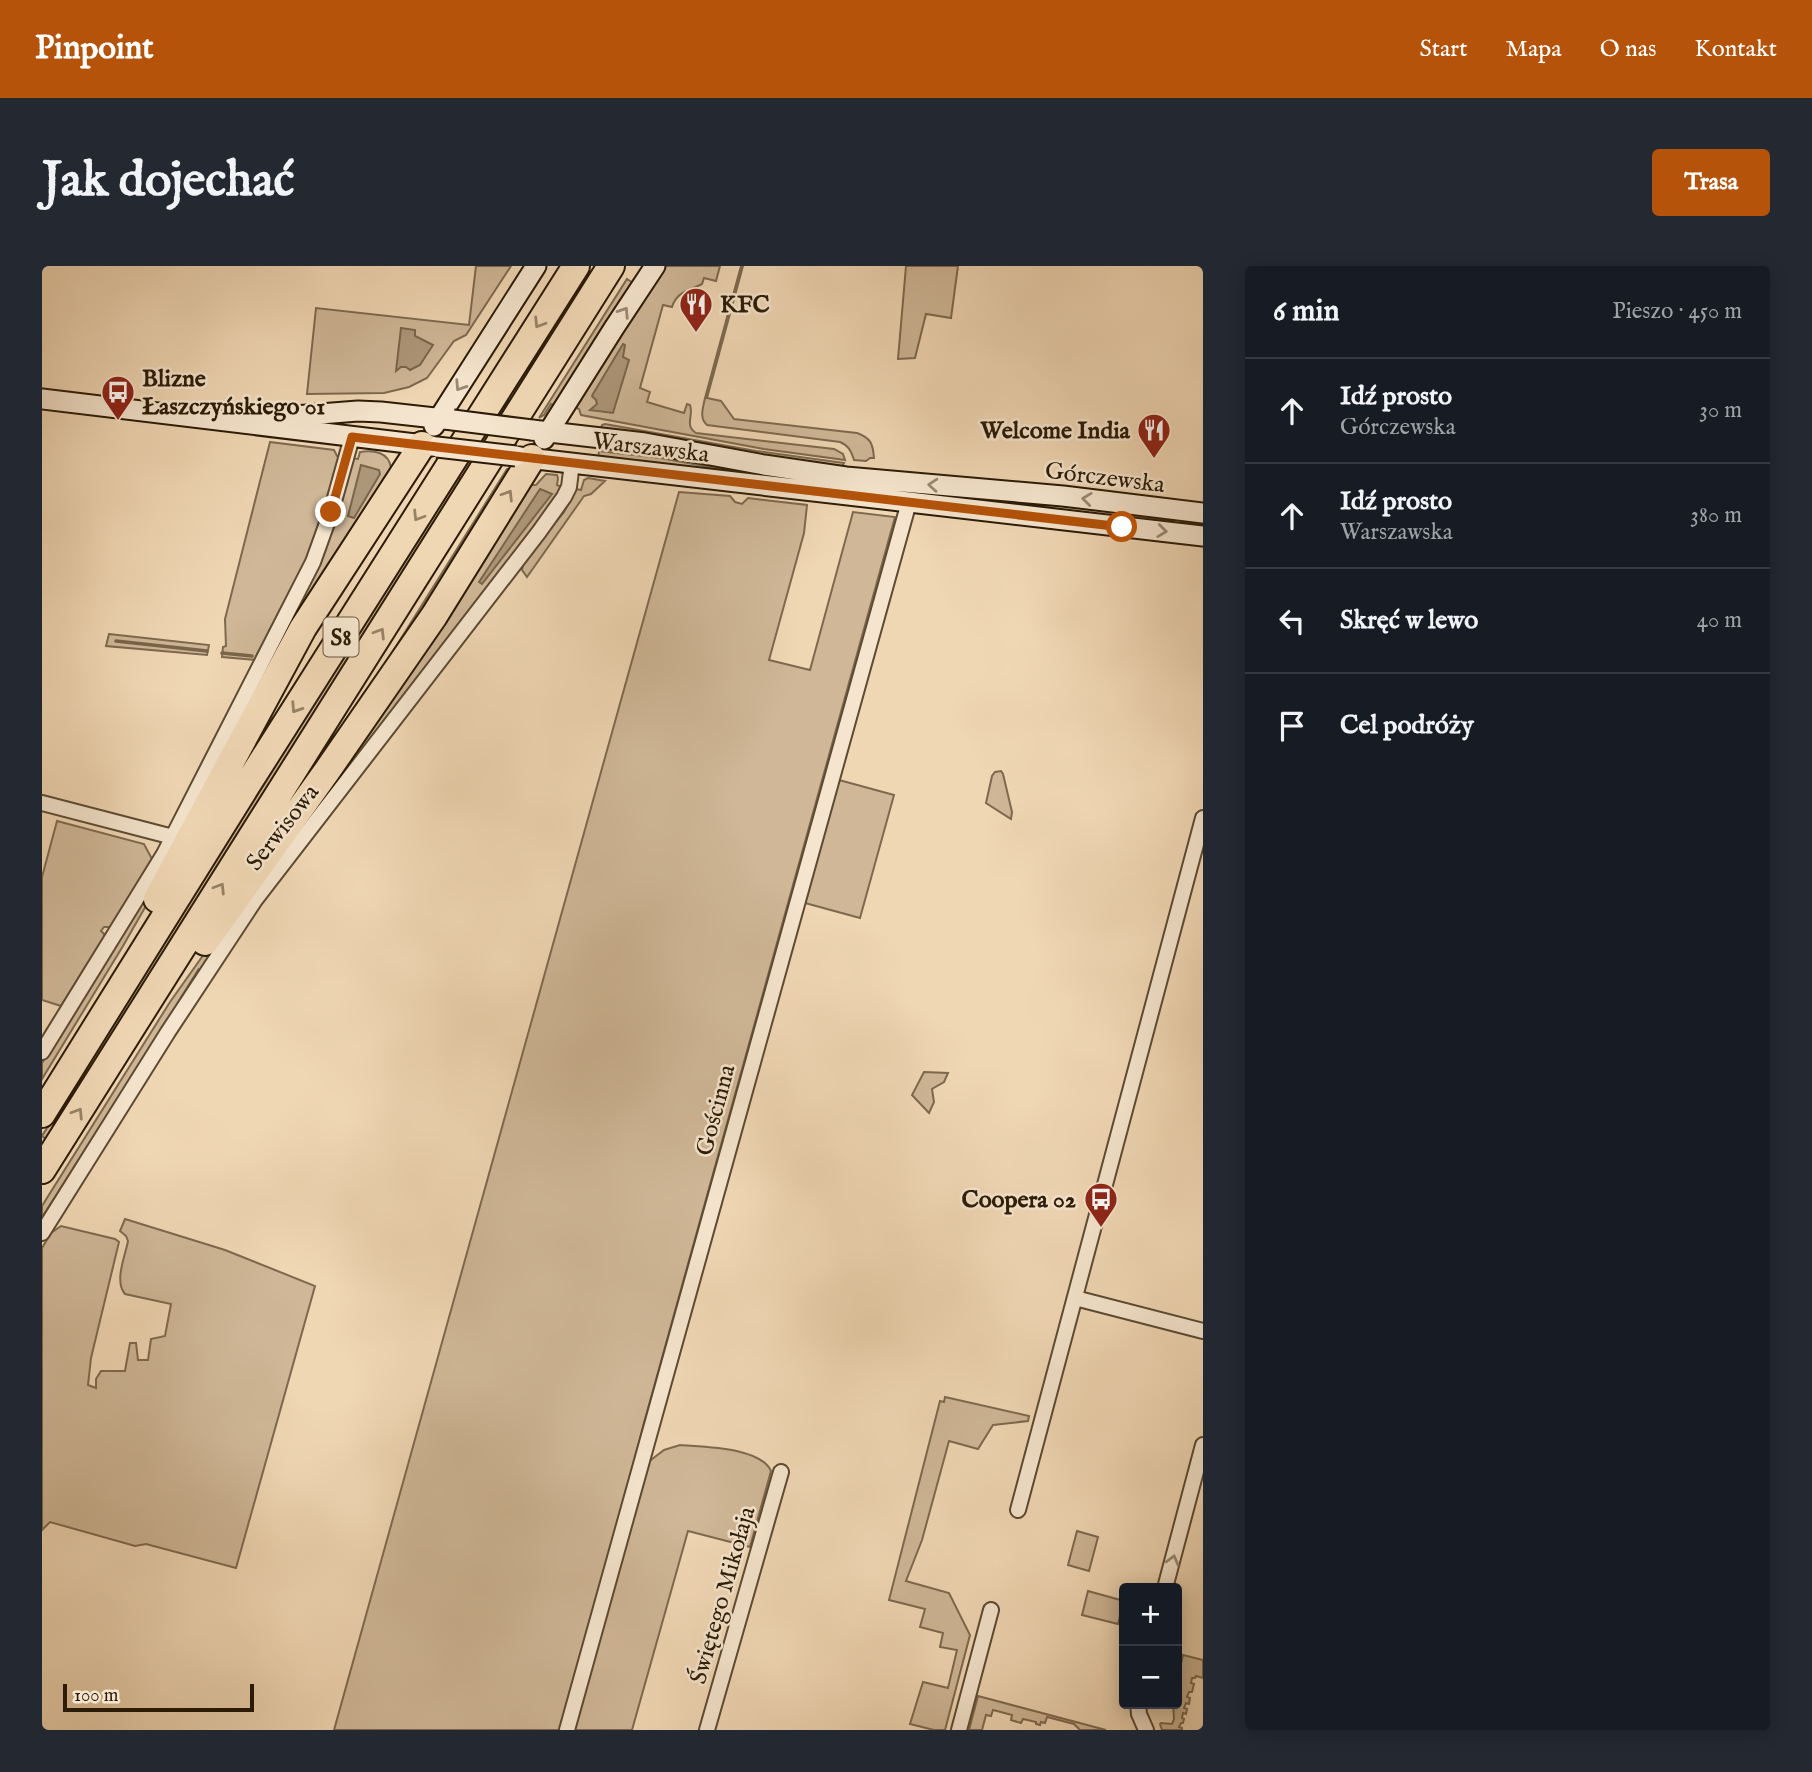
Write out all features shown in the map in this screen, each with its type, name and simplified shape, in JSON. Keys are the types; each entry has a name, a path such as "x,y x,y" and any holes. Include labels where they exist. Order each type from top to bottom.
{"highway":[{"name":"S8","path":"42,1114 254,773 576,266"},
{"name":"S8","path":"42,1170 611,266"},
{"path":"108,1009 148,917 303,628 429,446"},
{"path":"131,1029 202,946 434,616 524,457"}],"main road":[{"path":"429,446 536,266"},
{"path":"524,457 655,266"},
{"name":"Warszawska","path":"42,399 1072,520"},
{"name":"Warszawska","path":"224,422 358,411 645,443 846,477 1001,490"},
{"name":"Górczewska","path":"1001,490 1203,513"},
{"name":"Górczewska","path":"1072,520 1203,536"}],"street":[{"path":"42,1052 173,837 313,562 331,512 352,437"},
{"name":"Serwisowa","path":"42,1233 254,900 552,514 569,487 572,463"},
{"name":"Gościnna","path":"567,1730 909,502"},
{"path":"42,803 173,837"},
{"path":"1018,1510 1203,818"},
{"path":"1075,1297 1203,1331"},
{"path":"1166,1583 1203,1445"},
{"name":"Świętego Mikołaja","path":"707,1730 781,1472"},
{"path":"959,1730 991,1610"},
{"path":"1138,1709 1146,1730"}],"shaded area":[{"path":"476,266 511,266 466,335 454,341 427,378 409,387 384,393 307,394 316,308 469,325"},
{"path":"665,266 720,266 716,281 704,278 702,284 680,295 672,307 663,305 640,388 650,392 647,402 684,413 687,404 690,405 690,424 696,433 834,449 843,454 845,460 764,449 581,415 576,408 582,397 634,311"},
{"path":"741,266 707,398 721,401 734,419 857,433 870,442 874,458 866,461 854,460 846,445 840,442 707,425 702,413 705,398"},
{"path":"906,266 958,266 951,318 926,314 915,358 898,359"},
{"path":"627,279 633,283 557,406 551,404 539,418"},
{"path":"401,328 415,330 415,336 433,345 420,365 410,370 401,367 396,371"},
{"path":"623,344 623,357 629,360 613,413 590,410 597,404 593,394"},
{"path":"605,424 756,451 844,463 841,468 601,429"},
{"path":"270,442 334,450 337,456 341,457 320,531 257,660 222,657 223,647 226,646 225,619"},
{"path":"599,451 856,486 855,489 598,458"},
{"path":"360,452 380,453 387,458 391,468 396,468 123,946 42,1079 42,1063 172,851 282,640 320,564 351,458 358,459"},
{"path":"361,465 379,470 380,474 354,518 348,516"},
{"path":"507,469 508,481 340,736"},
{"path":"546,474 557,475 557,485 562,487 556,499 353,766 42,1223 42,1206 170,1002 392,689 431,645 531,485 536,485"},
{"path":"456,476 461,479 48,1141 42,1136"},
{"path":"588,478 605,481 591,494 584,496 527,577 522,570 524,561 564,512 576,489 581,490 584,480"},
{"path":"540,489 552,494 482,584 479,582"},
{"path":"679,492 730,496 735,502 742,504 748,498 807,505 804,533 769,660 810,670 853,512 895,517 644,1423 562,1730 334,1730"},
{"path":"977,496 1203,522 1203,528 976,501"},
{"path":"109,634 209,645 207,655 106,646"},
{"path":"1001,771 1012,812 1011,819 986,803 992,776"},
{"path":"839,780 894,795 860,918 805,903"},
{"path":"57,821 144,844 152,859 114,924 101,931 104,937 61,1006 42,1000 42,877"},
{"path":"924,1072 948,1073 944,1082 932,1089 934,1102 929,1113 912,1095"},
{"path":"125,1219 225,1250 315,1286 236,1568 146,1544 135,1546 50,1522 42,1530 42,1248 51,1233 61,1226 119,1242 91,1358 88,1385 96,1388 96,1379 101,1371 125,1371 130,1343 136,1343 138,1360 148,1360 151,1339 165,1336 171,1304 125,1294 122,1289 120,1276 128,1241 120,1231"},
{"path":"945,1397 1029,1416 1028,1421 993,1425 978,1449 949,1441 922,1540 906,1581 949,1593 970,1635 945,1730 934,1730 910,1724 923,1682 948,1688 957,1650 940,1647 943,1633 920,1627 925,1609 889,1600 940,1401 944,1402"},
{"path":"680,1445 744,1453 765,1463 771,1471 750,1547 688,1531 632,1730 573,1730 647,1463 664,1450"},
{"path":"1077,1531 1098,1537 1089,1571 1068,1565"},
{"path":"1088,1591 1119,1600 1118,1624 1082,1615"},
{"path":"1183,1655 1203,1660 1203,1678 1192,1678 1192,1692 1189,1692 1187,1697 1190,1698 1189,1704 1186,1703 1186,1714 1183,1713 1183,1723 1179,1727 1182,1730 1162,1730 1161,1723 1172,1724 1173,1709 1182,1709"},
{"path":"978,1696 1106,1730 1080,1730 1074,1724 1047,1717 1045,1723 1041,1722 1040,1725 1023,1719 1021,1723 1011,1720 1012,1715 993,1710 991,1716 986,1715 982,1730 969,1730"}],"waterway":[{"path":"116,641 207,651"},
{"path":"222,653 252,656"},
{"path":"178,1004 199,970"},
{"path":"42,1219 103,1123"}],"place":[{"name":"KFC","path":"696,334"},
{"name":"Blizne Łaszczyńskiego 01","path":"118,422"},
{"name":"Welcome India","path":"1154,460"},
{"name":"Coopera 02","path":"1101,1229"}],"route":[{"path":"331,512 352,437 1122,527"}]}
